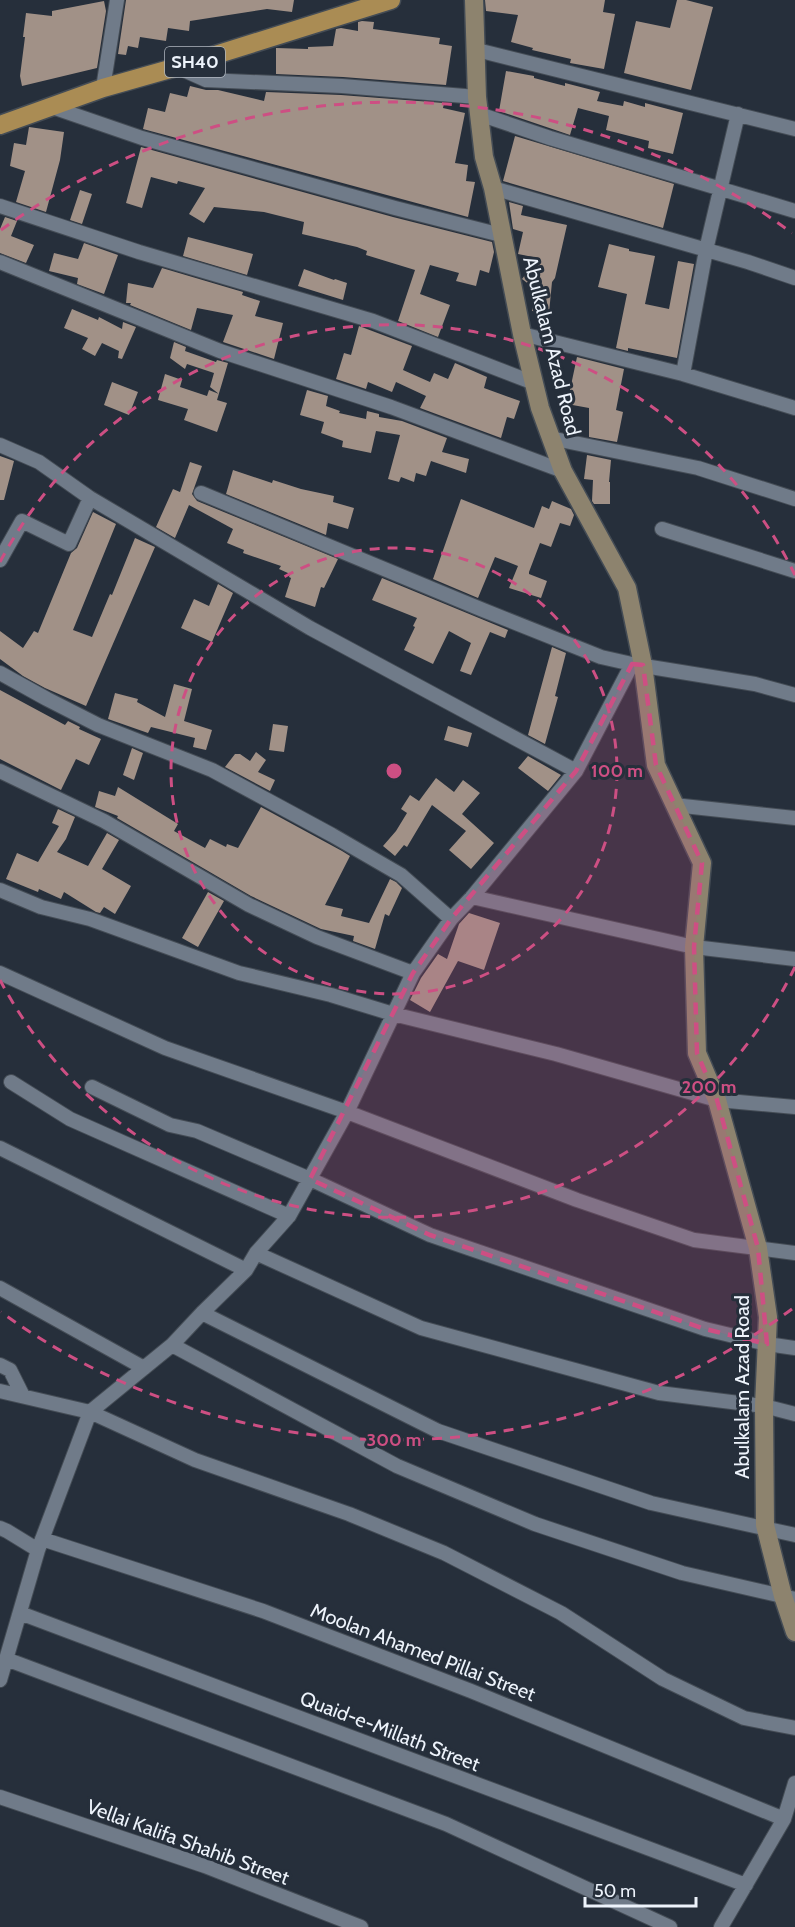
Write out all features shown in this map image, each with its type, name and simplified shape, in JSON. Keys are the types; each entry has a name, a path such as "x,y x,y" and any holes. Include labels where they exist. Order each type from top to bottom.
{"main road":[{"name":"SH40","path":"0,125 103,88 177,68 391,0"},
{"name":"Abulkalam Azad Road","path":"474,0 478,106 484,157 493,188 501,235 534,383 550,438 563,471 627,588 656,765 702,863 694,946 698,1053 717,1100 758,1248 768,1317 764,1406 766,1528 789,1597 795,1632"}],"street":[{"path":"103,88 117,0"},
{"path":"477,50 795,129"},
{"path":"177,68 206,80 342,87 478,106 550,138 795,211"},
{"path":"49,106 142,138 501,235"},
{"path":"683,374 706,250 738,114"},
{"path":"493,188 795,278"},
{"path":"0,206 139,252 372,321 534,383"},
{"path":"0,262 220,351 392,407 563,471"},
{"path":"522,334 683,374 795,408"},
{"path":"550,438 698,468 795,499"},
{"path":"0,445 39,462 90,498 310,628 576,771"},
{"path":"201,493 601,657 755,684 795,695"},
{"path":"0,561 22,520 69,544 90,498"},
{"path":"662,529 795,571"},
{"path":"0,1680 40,1544 90,1412 172,1345 246,1270 255,1253 289,1216 347,1112 413,973 451,919 472,897 576,771 638,664"},
{"path":"0,673 98,724 212,771 332,835 401,874 451,919"},
{"path":"0,771 104,820 259,909 317,938 413,973"},
{"path":"674,805 795,818"},
{"path":"0,890 41,907 90,919 238,973 555,1054 717,1100 795,1107"},
{"path":"472,897 694,946 795,959"},
{"path":"0,973 165,1048 347,1112 577,1200 694,1240 795,1253"},
{"path":"11,1082 70,1119 289,1216"},
{"path":"92,1087 170,1125 197,1131 310,1179 430,1235 705,1329 767,1344 795,1348"},
{"path":"0,1148 246,1270"},
{"path":"255,1253 421,1328 659,1393 764,1406 795,1414"},
{"path":"0,1288 144,1368"},
{"path":"202,1313 438,1431 651,1503 795,1535"},
{"path":"172,1345 397,1466 535,1524 682,1574 789,1597"},
{"path":"0,1365 10,1370 23,1396"},
{"path":"0,1391 90,1412 195,1460 349,1514 444,1553 561,1612 663,1679 744,1718 795,1728"},
{"name":"Moolan Ahamed Pillai Street","path":"0,1528 40,1544 263,1611 471,1691 784,1819"},
{"name":"Quaid-e-Millath Street","path":"20,1613 746,1885"},
{"path":"6,1659 446,1824 670,1927"},
{"path":"721,1927 784,1819 795,1783"},
{"name":"Vellai Kalifa Shahib Street","path":"0,1797 205,1866 361,1927"}],"highlighted area":[{"path":"632,664 643,665 656,765 702,863 694,947 697,1053 717,1100 758,1248 767,1344 705,1329 430,1235 310,1179 413,973 451,919 576,771"}],"building":[{"path":"126,0 294,0 292,12 267,9 190,21 189,31 168,28 166,41 140,37 138,48 128,46 126,55 118,54"},
{"path":"485,0 605,0 603,12 615,14 604,69 570,63 571,59 532,50 533,48 511,42 518,15 486,11"},
{"path":"677,0 713,7 691,90 624,73 636,21 670,28"},
{"path":"104,1 106,11 97,68 22,86 20,76 26,13 52,16 52,11"},
{"path":"358,22 374,22 373,29 440,38 439,44 452,46 446,85 276,74 276,48 308,49 308,47 333,46 336,29 358,31"},
{"path":"506,71 600,92 597,101 623,106 624,101 645,107 645,103 683,113 673,154 648,148 649,141 606,130 609,116 578,108 570,135 499,111"},
{"path":"190,86 264,101 266,92 444,103 443,108 465,113 455,163 468,165 466,181 475,182 468,217 143,129 148,108 165,112 170,93 187,97"},
{"path":"29,127 64,132 60,160 46,212 16,202 25,171 10,166 14,143 26,145"},
{"path":"515,136 674,184 663,228 503,181"},
{"path":"141,147 492,242 494,252 489,273 480,270 476,286 456,281 459,273 430,265 420,294 450,305 438,337 398,321 415,270 366,255 367,251 357,247 302,234 304,222 264,212 214,207 204,223 189,214 205,188 151,177 142,208 126,203"},
{"path":"80,190 92,194 82,224 70,220"},
{"path":"509,202 523,206 521,215 567,225 555,278 552,282 549,313 532,311 534,288 522,279 538,258 518,254 523,232 513,229"},
{"path":"5,217 17,221 11,236 34,245 26,263 0,253 0,229"},
{"path":"188,237 253,254 247,275 183,256"},
{"path":"84,243 118,255 104,294 77,284 78,278 49,271 54,253 78,259"},
{"path":"609,244 655,256 645,304 669,309 678,261 694,264 677,358 628,348 628,351 616,348 627,294 598,287"},
{"path":"162,268 243,292 242,295 260,301 255,316 283,323 274,359 223,342 233,315 197,308 191,330 130,305 131,303 126,303 128,283 153,288"},
{"path":"304,269 347,283 343,300 298,286"},
{"path":"72,309 98,320 99,317 122,329 123,322 136,327 122,359 118,358 119,351 102,343 95,356 82,349 88,338 64,328"},
{"path":"359,326 412,346 403,370 430,382 434,373 448,379 455,363 487,377 484,388 520,401 514,419 507,417 501,438 420,408 426,396 396,382 392,392 368,382 366,389 336,379 344,353 351,355"},
{"path":"174,342 186,347 185,351 216,362 217,360 228,363 219,394 210,387 214,373 187,364 185,369 170,358"},
{"path":"577,357 624,369 616,410 623,412 617,442 589,437 589,408 567,404"},
{"path":"165,374 182,380 180,387 207,396 209,390 219,394 217,400 227,403 217,432 184,420 188,409 158,400"},
{"path":"112,382 138,392 129,415 104,405"},
{"path":"307,390 328,396 326,406 340,411 339,413 366,419 367,411 379,414 379,417 402,421 447,438 442,452 469,459 466,473 431,461 426,476 416,473 414,482 401,477 399,482 388,479 400,435 376,431 371,453 342,447 343,441 321,433 324,422 300,415"},
{"path":"587,455 611,460 610,504 594,504 592,501 593,480 584,479"},
{"path":"0,456 14,461 4,500 0,500"},
{"path":"190,462 202,466 192,494 197,501 338,559 324,588 321,587 315,607 285,597 291,578 290,574 279,569 281,566 243,553 244,550 227,543 233,529 189,505 175,538 156,527 173,489 180,492"},
{"path":"233,470 272,483 273,480 334,496 333,502 354,508 348,529 328,523 326,535 226,494"},
{"path":"461,499 534,528 542,506 549,509 552,501 571,509 574,515 570,526 560,523 551,547 540,543 529,572 547,581 541,598 509,588 518,566 495,557 478,598 433,579"},
{"path":"93,512 116,524 73,630 92,637 135,538 155,547 86,706 23,676 0,659 0,631 23,648 34,631 38,633 71,553 77,548"},
{"path":"382,578 508,630 505,638 490,632 471,675 460,671 471,643 449,631 433,664 404,650 417,618 372,600"},
{"path":"218,584 233,593 212,642 181,628 194,599 209,606"},
{"path":"552,647 566,653 555,696 558,697 545,744 528,735"},
{"path":"174,684 192,689 184,721 212,730 206,750 193,747 195,738 151,727 148,733 108,719 115,693 138,699 137,702 165,717"},
{"path":"0,690 65,725 68,721 101,739 89,765 76,759 61,790 0,759"},
{"path":"273,724 288,726 284,752 269,750"},
{"path":"448,726 472,733 468,747 444,740"},
{"path":"132,748 143,753 134,780 123,775"},
{"path":"256,752 266,760 258,772 275,780 270,791 225,767 235,754 240,754 250,761"},
{"path":"528,756 561,775 548,791 518,768"},
{"path":"436,778 454,792 463,780 480,793 462,814 494,843 471,869 449,850 466,831 432,805 407,847 404,845 395,856 383,846 407,813 401,809 410,795 419,801"},
{"path":"118,787 178,824 174,831 205,848 210,839 226,847 227,844 238,848 261,807 342,851 350,856 325,905 343,909 341,916 369,923 390,879 396,882 402,888 389,916 385,914 375,949 353,941 354,936 321,929 251,896 117,818 118,816 95,807 99,791 115,796"},
{"path":"58,809 75,817 66,839 57,852 88,866 107,833 119,840 102,869 131,886 115,914 104,907 100,913 96,912 64,892 61,899 39,889 38,892 6,879 17,853 38,862 59,826 52,823"},
{"path":"208,892 224,901 198,947 182,938"},
{"path":"469,913 500,923 484,970 458,961 430,1012 410,1000 421,978 438,954 447,959 459,924"}]}
